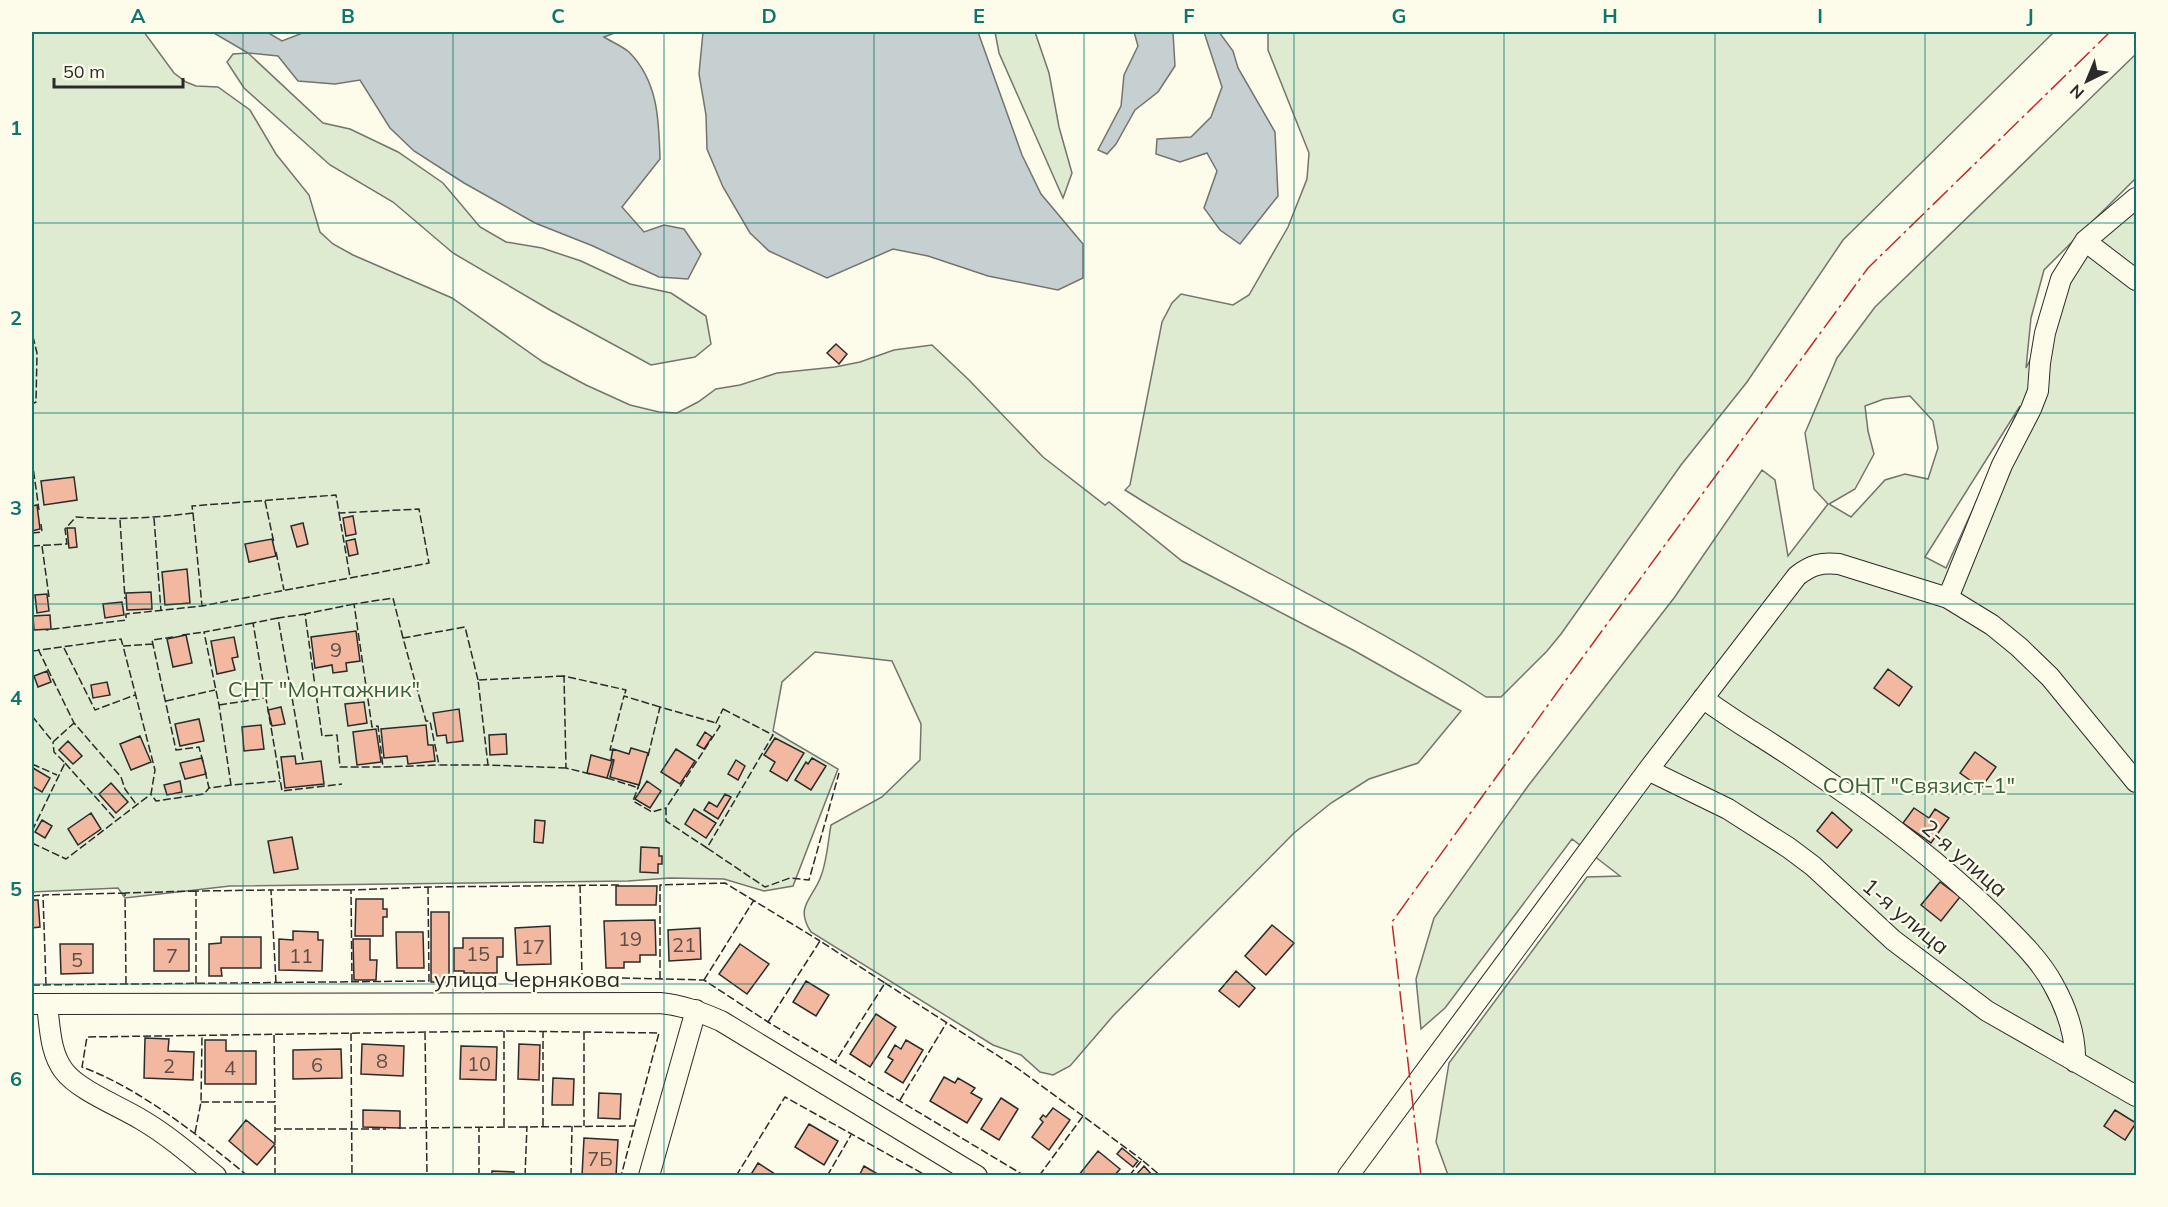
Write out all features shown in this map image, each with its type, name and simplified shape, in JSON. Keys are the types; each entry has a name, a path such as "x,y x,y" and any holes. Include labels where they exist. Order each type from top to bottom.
{"street":[{"path":"1948,598 2002,465 2038,391 2040,363 2053,302 2061,279 2085,241 2136,198"},
{"path":"2085,241 2136,280"},
{"path":"1348,1176 1702,698 1797,576 1814,565 1825,562 1839,564 1948,598 1992,625 2050,677 2136,782"},
{"name":"2-я улица","path":"1702,698 1732,720 1796,759 1879,818 2003,924 2040,964 2053,984 2070,1021 2076,1043 2075,1062"},
{"name":"1-я улица","path":"1648,770 1728,808 1790,848 1893,939 1987,1011 2136,1096"},
{"name":"улица Чернякова","path":"39,1005 660,1003 696,1010 720,1021 977,1176"},
{"path":"39,1005 58,1061 66,1073 78,1084 167,1136 216,1176"},
{"path":"649,1176 696,1010"}],"green space":[{"name":"СНТ \"Монтажник\"","path":"32,32 144,32 174,73 186,82 196,86 218,87 250,110 276,154 309,195 320,232 333,244 452,298 543,362 630,405 659,412 677,413 716,389 740,385 777,373 835,367 860,362 894,350 932,345 1043,457 1105,505 1109,502 1182,561 1353,650 1461,711 1418,763 1369,779 1331,803 1294,833 1113,1016 1070,1066 1053,1075 1040,1072 1021,1055 993,1045 811,932 806,923 805,909 823,870 831,825 882,797 920,760 921,724 892,661 815,652 782,682 773,731 838,769 793,886 764,891 724,879 670,878 628,881 230,886 125,898 118,888 32,892"},
{"path":"995,32 1035,32 1049,73 1059,127 1072,173 1063,198 999,53"},
{"path":"1268,32 2054,32 1843,240 1747,382 1681,465 1561,634 1501,697 1486,697 1397,643 1214,543 1125,490 1130,485 1162,322 1172,303 1181,294 1233,305 1249,295 1288,227 1307,179 1309,153 1268,50"},
{"path":"248,53 323,123 350,129 398,152 443,183 480,227 506,242 542,248 581,261 630,284 671,293 706,316 711,344 695,357 651,365 550,310 453,253 393,202 330,165 244,88 227,62 233,54"},
{"name":"СОНТ \"Связист-1\"","path":"2136,54 2136,178 2044,270 2031,318 2026,368 2093,240 2136,195 2136,1175 1448,1175 1436,1142 1449,1063 1587,877 1620,876 1572,839 1445,1008 1421,1029 1416,979 1434,918 1528,786 1674,598 1762,470 1775,480 1788,556 1828,504 1814,489 1805,433 1837,358 1875,307","holes":["1910,396 1933,421 1938,448 1928,479 1905,474 1885,480 1851,517 1829,504 1855,489 1874,454 1865,406 1884,399","2020,406 1946,568 1925,557"]}],"shaded area":[{"path":"212,32 267,32 282,41 305,32 617,32 604,37 629,52 639,63 651,88 659,130 660,159 622,207 644,232 664,225 684,229 701,254 688,279 659,277 593,246 535,223 464,183 414,151 390,128 360,80 335,84 298,81 278,56 248,53"},
{"path":"703,32 978,32 1022,155 1041,194 1083,244 1083,278 1058,290 988,276 928,256 893,249 827,278 769,251 750,233 723,187 707,149 706,115 699,74"},
{"path":"1134,32 1173,32 1175,66 1158,92 1135,110 1116,144 1107,154 1098,150 1121,106 1124,75 1138,46"},
{"path":"1204,32 1219,32 1233,51 1238,68 1275,132 1278,196 1240,244 1220,230 1204,208 1217,171 1207,153 1180,162 1156,154 1157,139 1191,137 1211,117 1222,87"}],"building":[{"path":"836,344 847,354 839,364 827,353"},
{"path":"74,477 77,500 44,505 41,481"},
{"path":"37,505 40,529 32,531 32,506"},
{"path":"353,516 356,534 346,536 343,518"},
{"path":"303,523 308,544 297,547 291,526"},
{"path":"67,528 75,528 77,547 69,548"},
{"path":"272,539 276,556 249,562 245,544"},
{"path":"355,539 358,554 349,556 346,541"},
{"path":"187,569 190,603 165,605 162,572"},
{"path":"151,592 152,609 127,610 126,593"},
{"path":"47,594 49,611 37,613 35,595"},
{"path":"122,602 124,615 105,618 103,604"},
{"path":"50,615 51,629 34,630 33,616"},
{"path":"356,631 360,661 346,663 347,671 333,673 332,665 315,668 311,637"},
{"path":"186,635 192,663 173,667 167,639"},
{"path":"234,637 238,657 232,658 235,670 217,674 211,641"},
{"path":"1888,669 1912,687 1899,706 1874,688"},
{"path":"47,671 51,682 38,687 34,676"},
{"path":"107,682 110,695 93,698 91,685"},
{"path":"364,702 367,723 348,726 345,704"},
{"path":"281,707 285,724 272,726 268,710"},
{"path":"459,709 463,741 447,743 446,735 437,736 433,713"},
{"path":"199,719 204,741 180,746 175,724"},
{"path":"261,725 264,749 244,751 242,727"},
{"path":"426,725 428,745 433,745 435,761 408,764 407,756 384,758 381,729"},
{"path":"376,729 381,762 357,765 353,732"},
{"path":"705,732 712,737 704,749 697,745"},
{"path":"506,734 507,754 490,755 489,735"},
{"path":"140,736 151,762 131,770 120,744"},
{"path":"775,738 804,753 787,781 770,771 775,762 764,755"},
{"path":"68,741 82,756 73,764 59,750"},
{"path":"631,748 648,753 639,785 610,777 614,760 611,759 613,749 629,754"},
{"path":"676,749 695,761 680,784 661,772"},
{"path":"1975,752 1996,767 1981,788 1960,773"},
{"path":"591,755 612,761 607,778 587,773"},
{"path":"295,756 296,764 321,761 324,784 285,788 281,757"},
{"path":"202,758 206,774 185,779 180,763"},
{"path":"812,758 826,766 811,790 795,780 806,762 808,764"},
{"path":"736,760 745,766 738,780 728,774"},
{"path":"33,768 50,778 42,792 32,786"},
{"path":"180,781 182,792 167,795 164,785"},
{"path":"647,781 661,791 650,808 635,799"},
{"path":"111,783 128,802 116,813 99,794"},
{"path":"725,794 731,797 718,819 704,810 709,802 717,807"},
{"path":"1914,808 1929,818 1935,809 1949,818 1931,843 1903,823"},
{"path":"694,809 716,823 706,838 685,824"},
{"path":"1832,812 1852,830 1837,848 1817,831"},
{"path":"91,813 101,829 78,845 68,829"},
{"path":"42,820 52,826 45,838 35,832"},
{"path":"535,820 545,821 543,843 534,842"},
{"path":"292,837 298,869 274,873 268,841"},
{"path":"641,847 659,848 662,864 658,864 658,873 640,872"},
{"path":"1940,882 1960,897 1941,921 1921,905"},
{"path":"616,886 657,886 656,905 616,905"},
{"path":"356,899 383,899 383,909 387,909 387,917 383,917 383,936 355,936"},
{"path":"32,900 38,900 40,927 32,928"},
{"path":"431,912 449,912 449,982 431,982"},
{"path":"655,920 656,955 640,955 640,962 624,962 624,968 606,968 604,921"},
{"path":"1272,925 1294,943 1266,975 1245,956"},
{"path":"550,926 551,964 517,965 515,928"},
{"path":"700,928 701,959 669,961 668,930"},
{"path":"293,931 318,932 318,940 323,940 322,971 279,970 279,939 293,940"},
{"path":"396,932 423,932 424,968 397,968"},
{"path":"221,937 261,937 261,968 221,968 222,976 209,976 209,944 221,943"},
{"path":"463,938 503,938 503,957 497,957 497,973 454,971 454,948 463,948"},
{"path":"154,939 189,939 189,971 154,971"},
{"path":"353,939 370,939 370,960 377,960 376,980 354,980"},
{"path":"60,944 93,944 93,973 61,974"},
{"path":"740,944 769,964 747,994 719,974"},
{"path":"1236,971 1255,988 1239,1007 1219,991"},
{"path":"806,981 829,995 816,1016 793,1002"},
{"path":"876,1014 896,1027 870,1067 850,1054"},
{"path":"145,1038 169,1039 168,1051 194,1052 193,1080 144,1078"},
{"path":"205,1040 226,1040 226,1051 256,1051 256,1084 205,1084"},
{"path":"906,1040 923,1050 903,1083 885,1072 893,1060 888,1057 895,1045 901,1049"},
{"path":"362,1044 404,1046 403,1076 361,1074"},
{"path":"519,1044 540,1045 539,1080 518,1079"},
{"path":"461,1046 497,1047 496,1080 460,1079"},
{"path":"341,1049 342,1078 293,1079 293,1050"},
{"path":"944,1077 955,1083 958,1078 975,1088 971,1093 982,1099 967,1123 930,1101"},
{"path":"553,1078 574,1079 573,1105 552,1105"},
{"path":"599,1093 621,1094 620,1119 598,1118"},
{"path":"1001,1098 1018,1109 999,1140 981,1129"},
{"path":"1053,1108 1070,1120 1049,1150 1032,1137 1043,1122 1040,1119 1043,1115 1046,1117"},
{"path":"363,1110 400,1111 400,1128 363,1127"},
{"path":"2115,1110 2136,1123 2125,1140 2104,1126"},
{"path":"246,1120 275,1144 257,1165 229,1141"},
{"path":"809,1124 838,1141 824,1165 795,1147"},
{"path":"584,1138 618,1140 616,1176 582,1176"},
{"path":"1122,1148 1138,1161 1133,1167 1117,1154"},
{"path":"1098,1151 1120,1169 1114,1176 1078,1176"},
{"path":"758,1163 775,1174 774,1176 750,1176"},
{"path":"864,1166 881,1176 859,1176"},
{"path":"1144,1166 1153,1176 1136,1175"},
{"path":"492,1171 514,1172 514,1176 492,1176"}],"fence":[{"path":"32,337 37,353 36,402 32,404"},
{"path":"32,460 39,510"},
{"path":"32,546 67,544 65,529 76,517 163,516 193,513 192,506 336,495 339,513 419,509 429,563 202,606 126,614 126,620 46,630"},
{"path":"265,501 274,543"},
{"path":"193,513 202,606"},
{"path":"339,513 350,577"},
{"path":"154,518 161,611"},
{"path":"120,520 125,599"},
{"path":"32,533 42,532 41,524"},
{"path":"42,546 49,597"},
{"path":"276,552 284,590"},
{"path":"403,638 393,598 354,604 372,727 378,726 383,767 439,765"},
{"path":"354,604 305,614 322,736 337,735 340,767 383,767"},
{"path":"303,760 278,618 305,614"},
{"path":"278,618 253,623 282,791 342,784"},
{"path":"253,623 204,632 219,705 231,785 280,781"},
{"path":"478,680 465,627 403,638 426,721 430,721 439,765 488,765"},
{"path":"182,635 204,632"},
{"path":"173,637 152,640 176,750 199,747 203,762"},
{"path":"32,651 121,639 123,646"},
{"path":"153,644 123,646 155,770 151,794 156,801 204,794 209,788"},
{"path":"64,648 95,710 135,695"},
{"path":"38,649 74,723 121,777 125,789 136,804"},
{"path":"564,676 478,680 488,765 566,768"},
{"path":"590,774 566,768 564,676 626,690 624,696"},
{"path":"166,701 215,690"},
{"path":"613,750 610,750 624,696 660,707"},
{"path":"219,705 265,698"},
{"path":"648,756 660,707 716,723"},
{"path":"723,709 773,735 707,848 666,821 666,808 720,726 716,723 723,709"},
{"path":"32,716 53,742 74,723"},
{"path":"32,831 65,763 54,752 53,742"},
{"path":"65,763 116,820"},
{"path":"32,764 57,775"},
{"path":"205,771 209,788 231,785"},
{"path":"707,848 765,887 790,878 809,880 839,773"},
{"path":"607,778 639,788"},
{"path":"640,782 633,801 652,812 666,808"},
{"path":"32,843 66,859 151,794"},
{"path":"660,979 660,885 725,883 820,941"},
{"path":"580,885 582,977 704,980 768,1022 1025,1176"},
{"path":"352,982 351,890 621,885"},
{"path":"32,985 429,981 428,887"},
{"path":"276,983 271,890 351,890"},
{"path":"196,984 196,891 271,890"},
{"path":"126,984 125,893 196,891"},
{"path":"46,985 43,895 125,893"},
{"path":"32,896 43,895"},
{"path":"704,980 754,900"},
{"path":"768,1022 820,941 885,983 835,1062"},
{"path":"885,983 1017,1068 1083,1116"},
{"path":"900,1100 947,1022"},
{"path":"504,1031 504,1126"},
{"path":"248,1176 190,1130 147,1100 126,1087 82,1067 87,1037 504,1031 659,1033 621,1176"},
{"path":"543,1031 543,1126"},
{"path":"425,1032 427,1176"},
{"path":"584,1032 584,1126"},
{"path":"351,1033 352,1176"},
{"path":"195,1133 201,1102 202,1035"},
{"path":"274,1035 275,1102"},
{"path":"736,1176 785,1097 927,1176"},
{"path":"201,1102 275,1102 275,1129 386,1129"},
{"path":"1039,1176 1083,1116 1142,1160"},
{"path":"525,1176 527,1126"},
{"path":"571,1176 572,1126"},
{"path":"398,1128 635,1126"},
{"path":"479,1127 479,1176"},
{"path":"275,1129 275,1176"},
{"path":"827,1176 851,1135"},
{"path":"1129,1176 1142,1160 1161,1176"}],"power":[{"path":"1421,1176 1392,922 1868,268 2110,32"}]}
